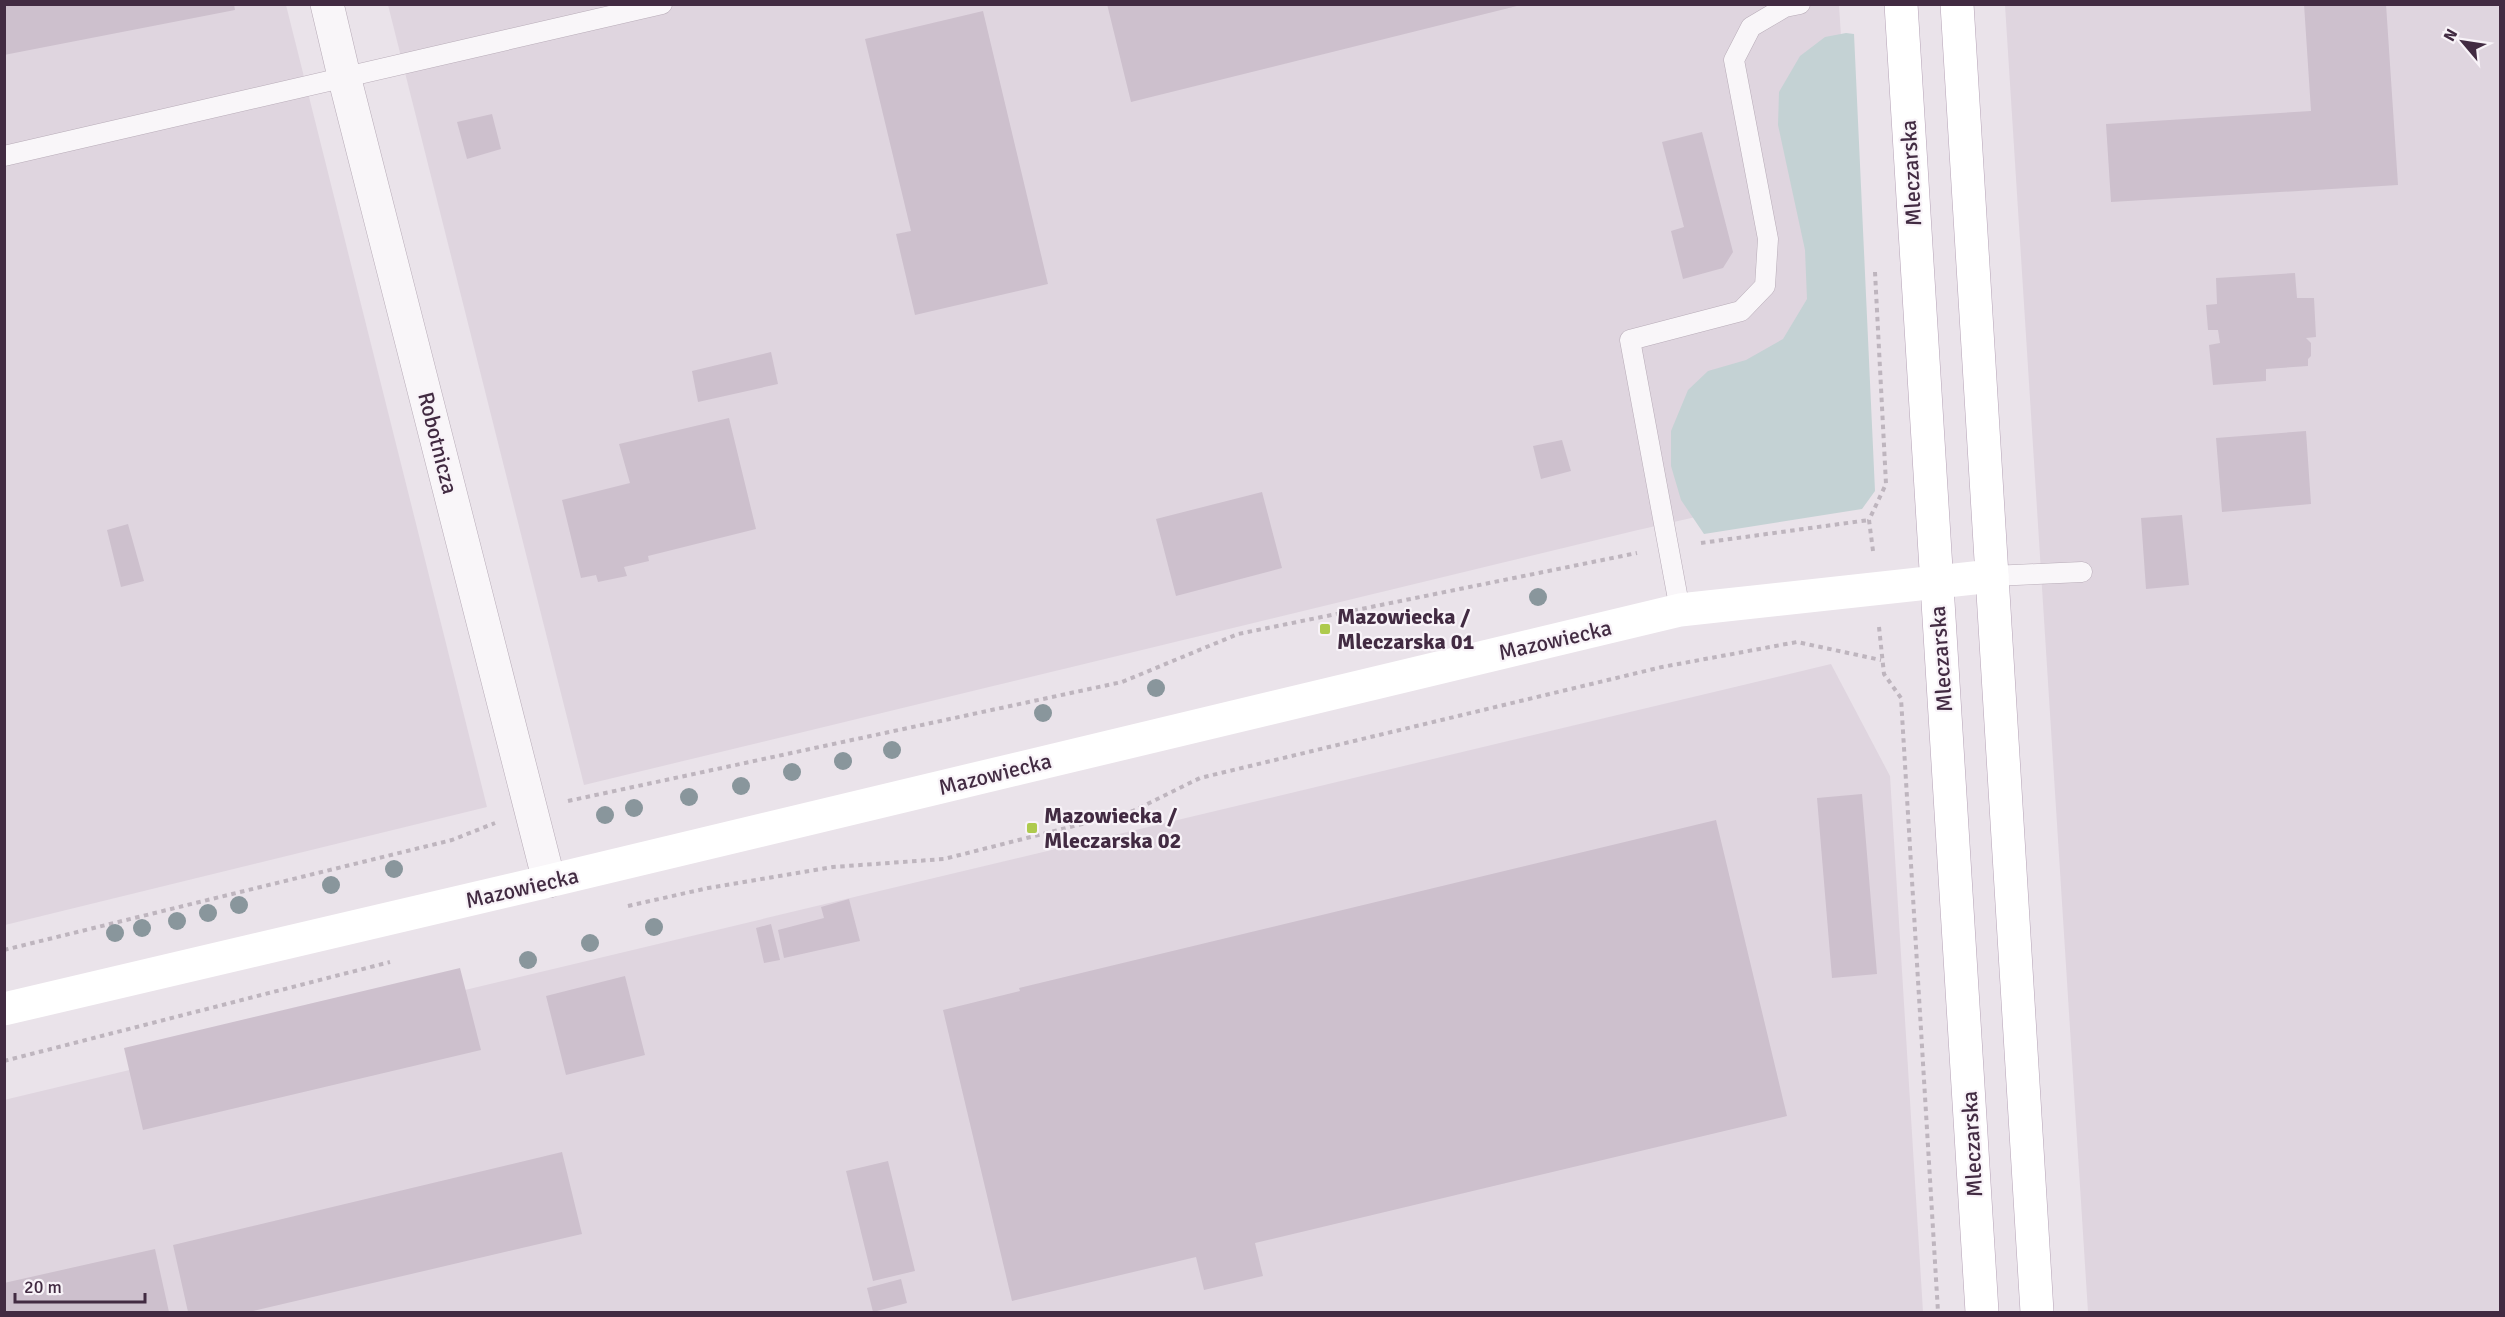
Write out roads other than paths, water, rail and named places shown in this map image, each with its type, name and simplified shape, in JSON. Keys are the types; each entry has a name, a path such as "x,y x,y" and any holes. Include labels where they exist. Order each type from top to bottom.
{"main road":[{"name":"Mleczarska","path":"1901,4 1982,1312"},
{"path":"1957,4 2037,1312"},
{"name":"Mazowiecka","path":"4,1009 1680,610 1992,576"}],"street":[{"name":"Robotnicza","path":"327,4 549,881"}],"lane":[{"path":"4,156 662,4"},
{"path":"1680,610 1630,340 1741,312 1765,286 1768,239 1734,60 1751,27 1785,7 1800,4"},
{"path":"1992,576 2082,572"}],"place":[{"name":"Mazowiecka / Mleczarska 01","path":"1325,629"},
{"name":"Mazowiecka / Mleczarska 02","path":"1032,828"}]}
